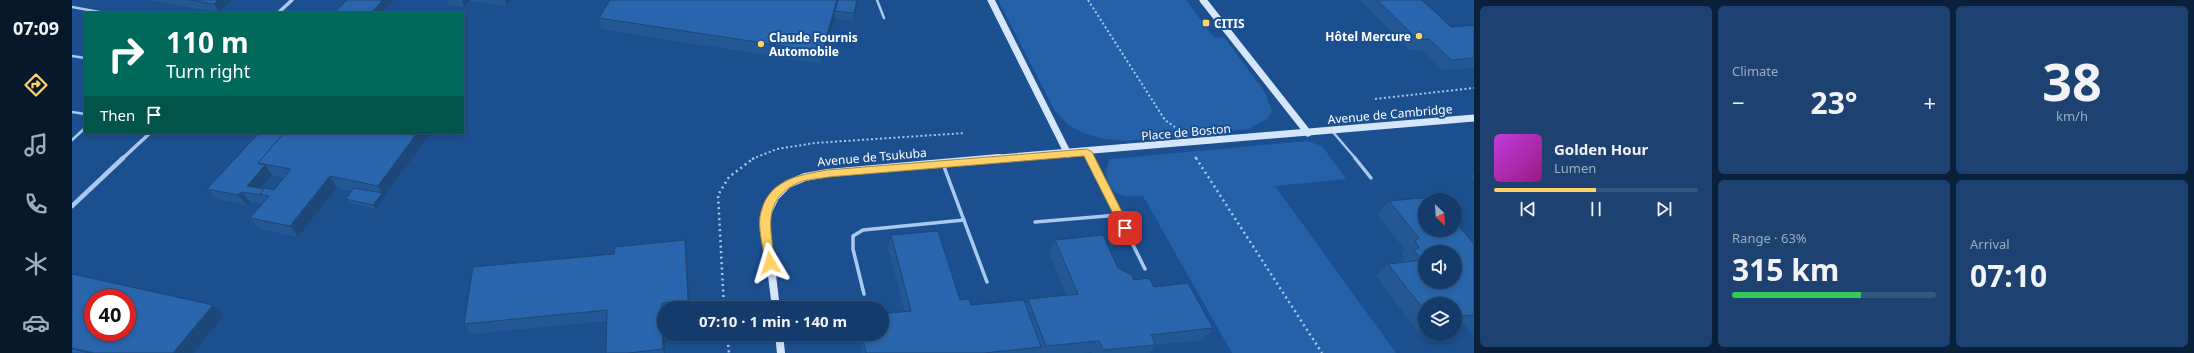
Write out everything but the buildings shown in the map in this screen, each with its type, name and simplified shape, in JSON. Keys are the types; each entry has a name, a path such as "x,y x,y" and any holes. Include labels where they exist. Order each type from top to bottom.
{"street":[{"path":"279,12 292,0"},
{"path":"991,0 1068,154"},
{"path":"1203,0 1308,133"},
{"name":"Avenue de Cambridge","path":"1308,133 1474,118"},
{"name":"Place de Boston","path":"1068,154 1308,133"},
{"path":"72,206 149,134"},
{"name":"Avenue de Tsukuba","path":"775,301 765,218 769,205 776,194 784,186 797,179 811,175 1068,154"},
{"path":"780,341 781,353"}],"lane":[{"path":"877,0 884,18"},
{"path":"72,8 98,12"},
{"path":"72,56 84,58"},
{"path":"72,112 84,114"},
{"path":"72,140 84,129"},
{"path":"1332,131 1371,178"},
{"path":"1087,152 1145,269"},
{"path":"943,164 987,282"},
{"path":"1035,222 1118,215"},
{"path":"864,294 853,249 853,236 863,230 964,220"}],"path":[{"path":"1088,0 1165,120 1178,131"},
{"path":"1375,99 1474,88"},
{"path":"1192,152 1322,353"},
{"path":"728,341 729,353"}],"shaded area":[{"path":"998,0 1186,0 1214,38 1224,37 1264,91 1272,111 1267,119 1248,129 1123,141 1099,138 1084,133 1068,125 1055,111"},
{"path":"1307,141 1322,146 1346,179 1275,186 1396,353 1232,353 1143,196 1120,195 1111,188 1106,174 1108,164 1111,159"}],"place":[{"name":"CITIS","path":"1206,23"},
{"name":"Hôtel Mercure","path":"1419,36"},
{"name":"Claude Fournis Automobile","path":"761,44"}],"route":[{"path":"770,263 765,218 769,205 776,194 784,186 797,179 811,175 1087,152 1125,228"}]}
